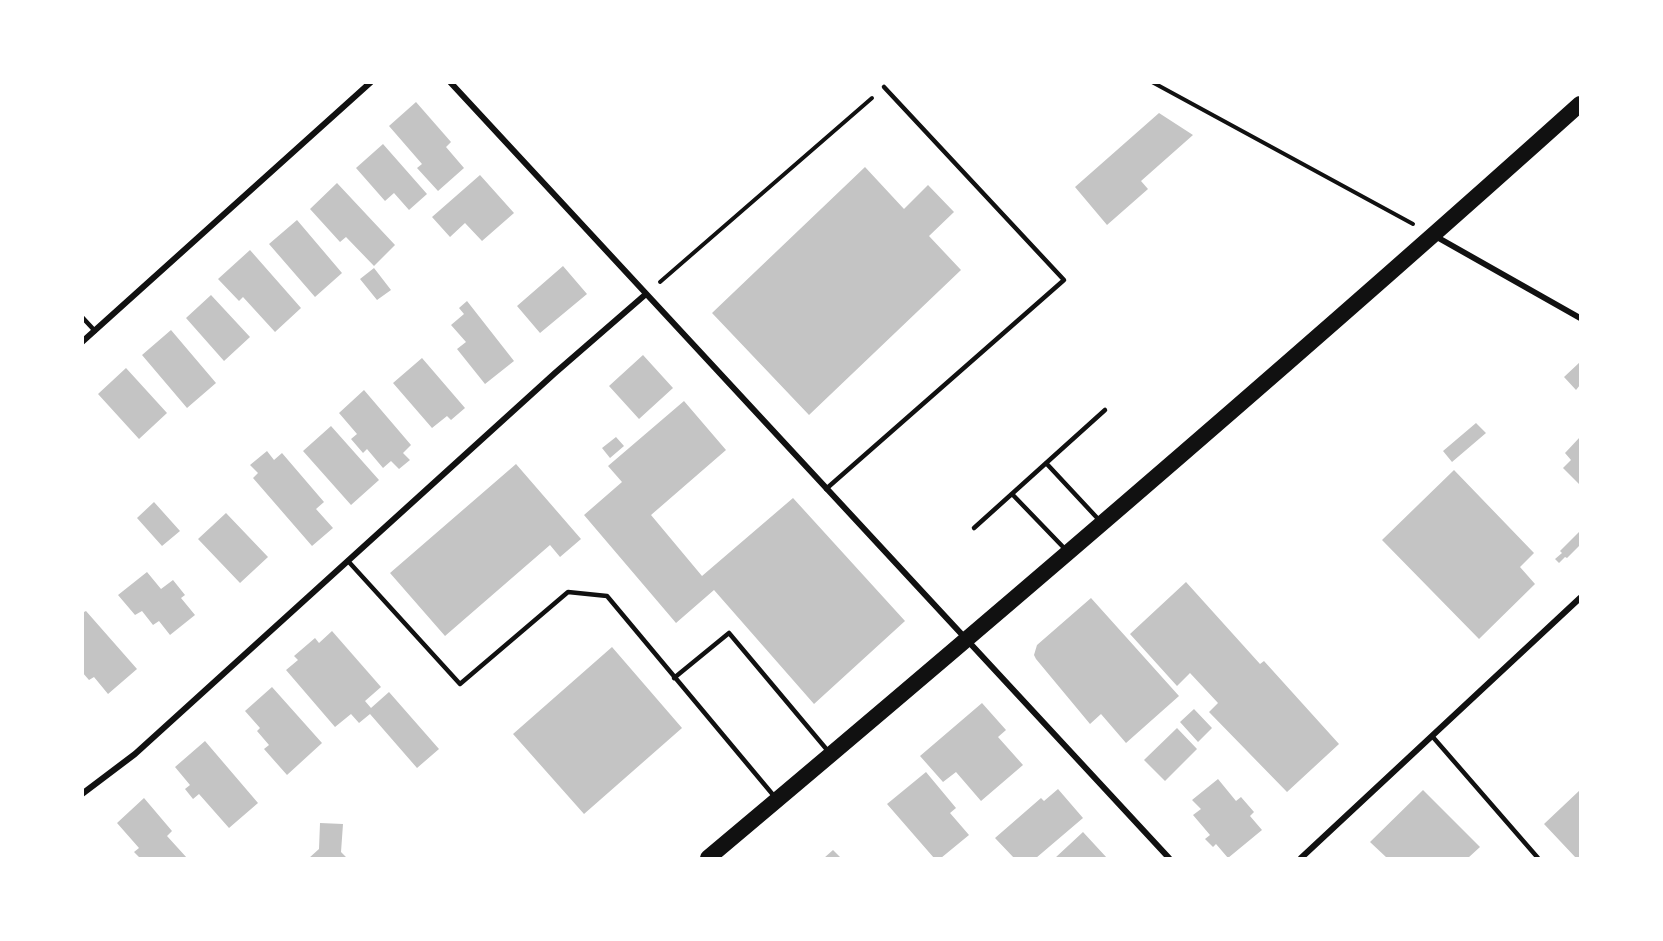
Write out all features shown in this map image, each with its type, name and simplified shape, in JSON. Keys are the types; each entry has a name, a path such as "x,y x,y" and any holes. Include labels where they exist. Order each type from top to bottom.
{"highway":[{"path":"708,858 832,756 1102,523 1434,236 1581,104"}],"street":[{"path":"82,342 371,82"},
{"path":"450,82 1169,858"},
{"path":"1434,236 1581,318"},
{"path":"82,794 135,754 555,373 646,294"},
{"path":"1301,858 1581,598"}],"lane":[{"path":"826,489 1064,280 884,87"},
{"path":"82,317 95,331"},
{"path":"974,528 1105,410"},
{"path":"1046,463 1102,523"},
{"path":"1011,494 1068,552"},
{"path":"348,561 460,684 568,592 607,596 778,801"},
{"path":"674,678 729,633 832,756"},
{"path":"1432,736 1538,858"}],"path":[{"path":"1152,82 1434,236"},
{"path":"646,294 884,87"}],"building":[{"path":"416,102 451,142 446,147 464,168 438,191 417,168 422,164 389,126"},
{"path":"1159,113 1193,135 1141,181 1148,189 1107,225 1075,187"},
{"path":"383,144 427,194 409,210 394,193 385,201 356,168"},
{"path":"865,167 904,209 928,185 954,212 929,236 961,270 809,415 712,313"},
{"path":"480,175 514,213 482,241 465,223 450,237 432,217"},
{"path":"337,183 395,245 374,266 346,237 340,242 310,209"},
{"path":"297,220 342,273 315,297 269,244"},
{"path":"250,250 301,308 275,332 243,297 239,301 218,279"},
{"path":"563,266 587,294 540,333 517,306"},
{"path":"374,268 391,290 377,300 360,279"},
{"path":"211,295 250,337 224,361 186,318"},
{"path":"467,301 514,361 485,384 457,349 466,342 451,325 464,314 459,308"},
{"path":"171,330 216,383 187,408 142,355"},
{"path":"643,355 673,388 639,419 609,386"},
{"path":"422,358 465,408 451,420 447,416 432,428 393,383"},
{"path":"1580,362 1580,385 1576,390 1564,377"},
{"path":"126,368 167,413 139,439 98,394"},
{"path":"364,390 411,445 403,453 410,460 399,469 391,461 383,468 367,449 363,453 351,439 357,434 339,413"},
{"path":"684,401 726,450 651,515 702,576 793,498 905,621 814,704 714,590 676,623 584,515 622,482 608,466"},
{"path":"1476,423 1486,433 1452,462 1443,451"},
{"path":"331,426 379,480 351,505 303,451"},
{"path":"616,437 624,446 610,458 602,448"},
{"path":"1580,437 1580,485 1563,468 1571,460 1565,453"},
{"path":"267,451 274,460 282,453 324,502 316,509 333,528 312,546 253,478 258,473 250,465"},
{"path":"516,464 581,539 560,557 550,545 445,636 390,573"},
{"path":"1454,470 1534,553 1520,567 1535,584 1479,639 1382,540"},
{"path":"154,502 180,531 162,546 137,518"},
{"path":"226,513 268,557 240,583 198,539"},
{"path":"1579,532 1580,545 1559,563 1555,559 1562,553 1560,551"},
{"path":"147,572 161,589 173,580 185,595 181,598 195,615 170,635 159,621 153,625 142,611 135,615 118,595"},
{"path":"1186,582 1260,664 1264,661 1339,744 1287,792 1209,712 1218,703 1190,673 1177,686 1130,634"},
{"path":"1091,598 1179,696 1126,743 1101,714 1090,724 1034,655 1037,645"},
{"path":"86,611 137,669 108,694 94,677 89,680 82,672 82,613"},
{"path":"332,631 381,687 365,701 371,708 389,692 439,749 417,768 370,714 359,723 351,714 335,727 286,670 298,660 294,656 315,638 319,643"},
{"path":"612,647 682,728 584,814 513,734"},
{"path":"272,687 322,743 287,775 264,749 269,745 257,731 260,728 245,711"},
{"path":"982,703 1006,730 998,737 1023,765 981,801 956,772 943,782 920,756"},
{"path":"1194,709 1212,728 1198,742 1180,722"},
{"path":"1177,728 1197,749 1165,781 1144,760"},
{"path":"205,741 258,803 229,828 199,794 193,799 185,789 190,785 175,767"},
{"path":"926,772 956,808 950,813 969,835 941,858 934,858 887,804"},
{"path":"1218,779 1236,801 1241,797 1254,812 1250,816 1262,830 1228,858 1216,844 1213,847 1205,839 1210,835 1193,815 1201,809 1192,800"},
{"path":"1058,789 1083,818 1036,858 1014,858 995,838 1041,798 1044,801"},
{"path":"1423,790 1480,847 1468,858 1387,858 1370,842"},
{"path":"1580,790 1580,858 1576,858 1544,824"},
{"path":"144,798 172,831 167,836 187,858 140,858 134,852 139,848 117,823"},
{"path":"320,823 343,824 341,852 347,858 309,858 319,849"},
{"path":"1083,832 1107,858 1055,858"},
{"path":"833,850 841,858 824,858"}]}
